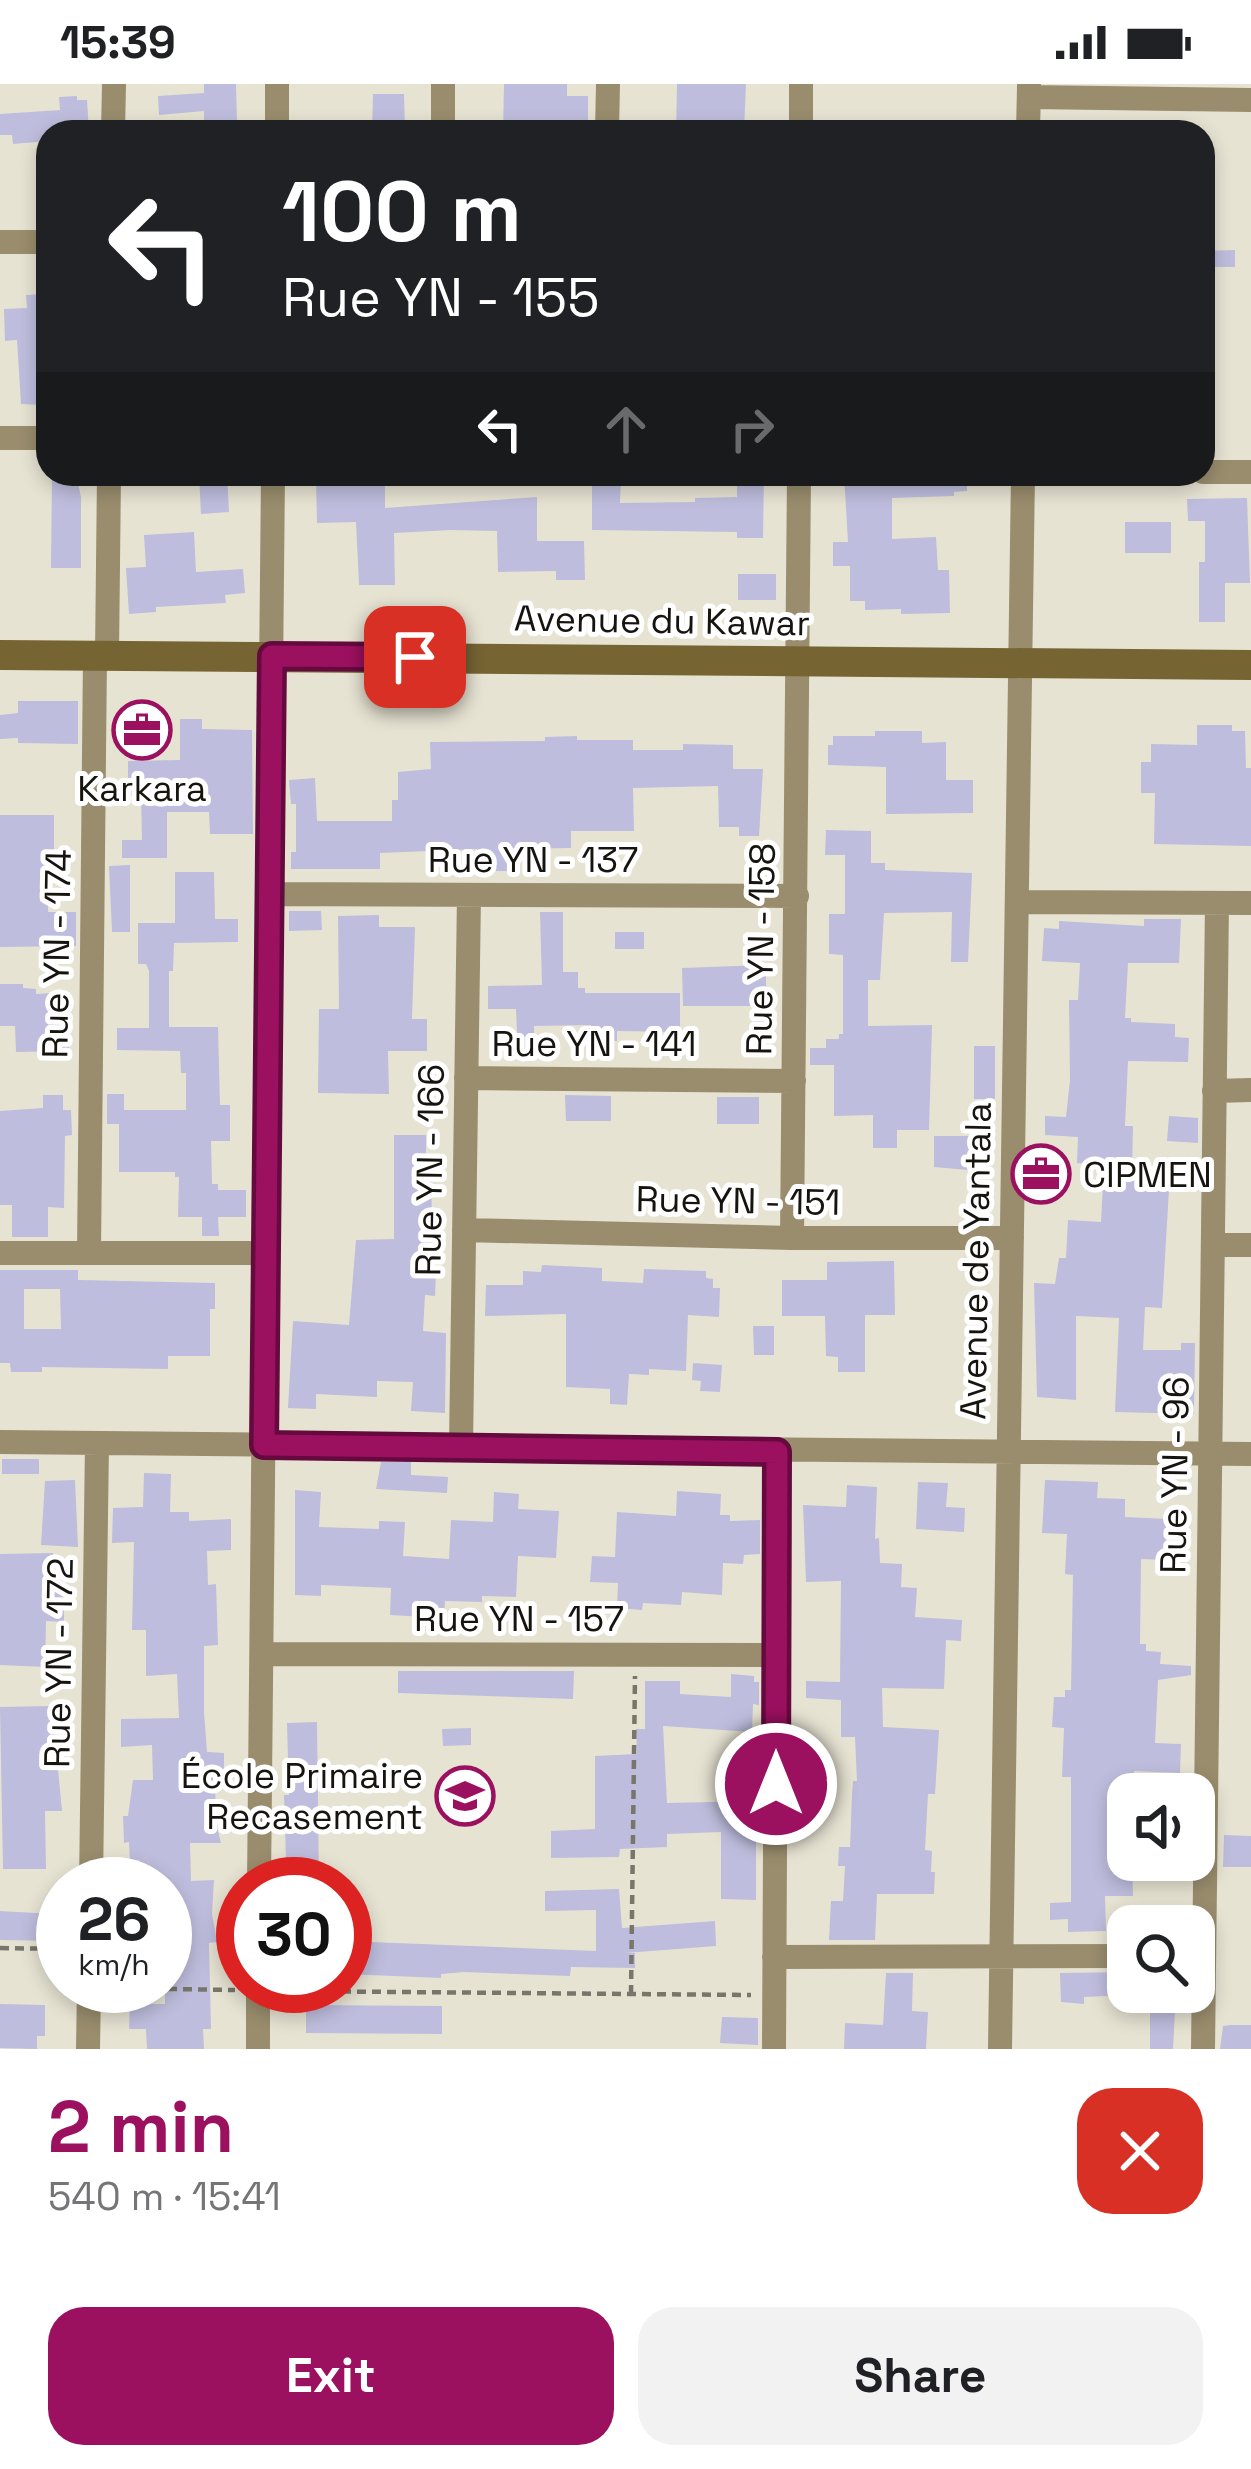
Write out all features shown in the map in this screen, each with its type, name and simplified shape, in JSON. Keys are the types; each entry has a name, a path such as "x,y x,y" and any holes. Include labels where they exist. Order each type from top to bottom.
{"street":[{"path":"113,120 114,84"},
{"path":"277,84 277,120"},
{"path":"442,120 443,84"},
{"path":"607,120 608,84"},
{"path":"801,84 801,120"},
{"path":"1029,91 1251,100"},
{"path":"0,242 36,242"},
{"path":"0,438 36,438"},
{"path":"1215,472 1251,472"},
{"name":"Rue YN - 174","path":"89,1253 108,486"},
{"path":"259,1857 273,486"},
{"name":"Rue YN - 158","path":"792,1238 799,486"},
{"name":"Avenue de Yantala","path":"1000,2049 1023,486"},
{"name":"Avenue du Kawar","path":"0,655 1251,664"},
{"name":"Rue YN - 137","path":"269,894 797,896"},
{"name":"Rue YN - 166","path":"461,1446 469,895"},
{"path":"1017,902 1251,903"},
{"name":"Rue YN - 96","path":"1200,1905 1217,903"},
{"name":"Rue YN - 141","path":"466,1078 794,1081"},
{"path":"1214,1090 1251,1090"},
{"name":"Rue YN - 151","path":"464,1230 1012,1238"},
{"path":"1213,1244 1251,1245"},
{"path":"0,1253 266,1253"},
{"path":"0,1442 1251,1454"},
{"name":"Rue YN - 172","path":"91,1857 97,1443"},
{"path":"774,2049 777,1452"},
{"name":"Rue YN - 157","path":"262,1654 776,1655"},
{"path":"774,1957 1107,1957"},
{"path":"88,2049 89,2013"},
{"path":"258,2013 258,2049"},
{"name":"Rue YN - 96","path":"1201,2013 1203,2049"}],"path":[{"path":"631,1994 635,1654"},
{"path":"0,1948 36,1949"},
{"path":"372,1990 774,1996"}],"building":[{"path":"204,84 236,84 237,120 204,120 204,111 159,115 158,96 204,93"},
{"path":"504,84 567,84 567,96 588,96 588,120 503,120"},
{"path":"677,84 746,84 744,120 676,120"},
{"path":"373,94 404,94 405,120 372,120"},
{"path":"59,97 87,100 88,120 36,120 36,142 13,144 12,135 0,135 0,114 60,110"},
{"path":"1235,250 1235,267 1215,267 1215,251"},
{"path":"36,294 36,405 21,404 17,340 5,341 4,309 27,308 26,295"},
{"path":"52,486 79,486 81,568 51,568"},
{"path":"200,486 228,486 229,512 201,514"},
{"path":"316,486 385,486 385,508 537,497 537,541 584,541 585,580 556,580 556,571 498,572 497,531 451,530 394,533 395,585 359,585 356,522 317,523"},
{"path":"592,486 621,486 620,503 695,502 695,498 737,497 737,486 764,486 763,538 737,538 737,532 592,530"},
{"path":"845,486 967,486 967,491 954,492 954,496 892,498 892,539 936,537 938,570 949,570 950,613 865,610 865,601 850,601 850,566 833,566 833,542 848,542"},
{"path":"1247,498 1250,583 1225,583 1225,622 1199,622 1205,521 1188,521 1187,499"},
{"path":"1125,522 1171,522 1171,553 1125,553"},
{"path":"194,532 196,572 243,569 245,593 225,595 226,603 156,607 156,612 129,614 126,568 146,567 144,535"},
{"path":"738,574 776,574 776,600 738,600"},
{"path":"18,701 78,701 78,744 0,739 0,715 18,713"},
{"path":"180,719 202,719 202,729 252,730 253,834 210,834 209,812 167,812 167,858 122,858 122,840 142,840 141,796 128,796 128,761 180,760"},
{"path":"1197,725 1232,725 1232,731 1245,731 1246,768 1251,768 1251,846 1154,844 1155,793 1141,793 1141,762 1151,762 1151,744 1197,745"},
{"path":"875,731 922,731 922,743 946,742 946,780 973,780 973,813 886,814 886,767 828,765 833,736 875,736"},
{"path":"577,736 577,740 633,740 633,750 733,745 733,769 763,769 759,836 739,836 739,827 719,827 718,786 633,788 634,831 571,831 571,848 515,849 515,871 494,871 494,854 477,854 477,849 380,853 380,869 291,869 291,852 296,852 296,804 291,804 289,780 315,778 317,821 392,821 398,772 431,769 430,742 545,741 545,737"},
{"path":"0,815 54,815 54,853 48,853 48,912 76,912 76,946 0,947"},
{"path":"826,830 871,831 871,863 885,863 885,870 972,873 968,962 951,962 952,912 884,913 880,980 868,980 868,1026 932,1025 929,1130 897,1130 897,1148 873,1148 873,1115 834,1116 834,1065 810,1065 810,1048 826,1048 826,1039 839,1039 843,1034 843,955 829,954 829,914 845,914 845,855 825,855"},
{"path":"130,865 130,932 112,932 109,866"},
{"path":"175,872 214,872 215,919 238,919 238,942 174,943 173,971 169,971 169,1027 218,1027 220,1105 230,1105 230,1141 211,1141 212,1184 218,1184 218,1190 246,1190 246,1217 218,1217 219,1236 202,1236 202,1217 178,1217 179,1177 175,1172 119,1172 119,1124 107,1124 107,1094 124,1094 124,1110 186,1110 186,1073 181,1073 180,1051 117,1050 117,1028 149,1028 149,971 146,964 138,964 138,923 175,923"},
{"path":"289,911 321,911 322,930 289,931"},
{"path":"540,912 563,912 563,972 578,972 578,988 585,988 585,993 680,993 680,1032 617,1031 617,1041 592,1041 591,1025 534,1026 534,1052 518,1052 516,1009 488,1009 488,986 542,985"},
{"path":"379,915 379,927 415,927 412,1019 427,1019 427,1051 388,1051 389,1094 318,1093 319,1009 339,1009 338,916"},
{"path":"1144,919 1181,919 1179,963 1128,963 1125,1018 1175,1024 1175,1037 1189,1038 1188,1062 1128,1061 1125,1126 1133,1126 1132,1172 1170,1173 1162,1308 1145,1307 1143,1350 1181,1350 1181,1343 1195,1343 1194,1414 1115,1412 1119,1318 1076,1316 1076,1400 1037,1397 1034,1283 1055,1284 1059,1258 1066,1258 1068,1220 1101,1222 1104,1164 1077,1163 1078,1137 1045,1135 1045,1116 1066,1117 1069,1000 1078,1000 1080,963 1042,961 1044,928 1059,929 1059,921 1144,926"},
{"path":"615,932 644,932 644,949 615,949"},
{"path":"766,965 772,1029 754,1029 754,1006 683,1006 682,968"},
{"path":"0,984 23,984 23,988 36,989 36,994 52,993 52,1006 69,1006 69,1051 16,1052 15,1026 0,1026"},
{"path":"974,1046 995,1046 995,1099 974,1099"},
{"path":"43,1095 63,1095 63,1110 71,1110 72,1135 65,1136 64,1208 48,1207 48,1237 12,1237 12,1205 0,1205 0,1111 43,1108"},
{"path":"565,1095 611,1096 611,1121 566,1121"},
{"path":"717,1097 759,1097 759,1124 717,1124"},
{"path":"1169,1116 1198,1118 1198,1143 1167,1141"},
{"path":"394,1135 426,1135 436,1272 435,1296 425,1295 423,1331 446,1333 445,1413 411,1411 413,1382 377,1381 377,1397 316,1394 316,1409 288,1408 293,1321 349,1325 356,1240 394,1239"},
{"path":"934,1136 979,1136 979,1171 934,1167"},
{"path":"894,1261 895,1315 865,1315 865,1372 838,1372 838,1357 826,1356 825,1316 782,1316 782,1280 827,1280 827,1262"},
{"path":"542,1265 602,1268 602,1281 643,1283 644,1269 706,1271 713,1288 720,1288 719,1317 688,1315 686,1371 649,1369 649,1375 629,1374 627,1405 610,1404 610,1389 566,1387 566,1314 485,1316 486,1285 523,1285 523,1271 541,1272"},
{"path":"0,1270 78,1270 78,1280 215,1283 210,1356 168,1356 168,1369 42,1367 42,1372 11,1372 10,1363 0,1363","holes":["24,1289 60,1289 61,1329 24,1329"]},
{"path":"753,1326 774,1326 774,1355 754,1355"},
{"path":"693,1363 722,1365 720,1392 700,1391 701,1381 692,1380"},
{"path":"2,1459 39,1459 39,1474 2,1474"},
{"path":"381,1462 411,1462 411,1475 448,1477 447,1493 376,1489"},
{"path":"144,1473 171,1474 170,1512 189,1512 189,1521 231,1519 231,1550 207,1551 208,1585 216,1584 218,1645 204,1646 207,1752 224,1753 224,1778 215,1778 221,1843 190,1843 190,1857 130,1857 129,1842 124,1843 123,1816 128,1816 133,1780 153,1780 152,1745 121,1747 121,1719 179,1718 177,1674 146,1676 146,1630 132,1630 134,1542 112,1543 113,1508 143,1507"},
{"path":"75,1480 78,1547 41,1545 45,1481"},
{"path":"1045,1480 1098,1482 1097,1498 1125,1499 1125,1517 1168,1519 1165,1560 1141,1559 1140,1644 1146,1644 1146,1651 1161,1652 1160,1664 1191,1666 1191,1675 1158,1680 1155,1743 1181,1744 1180,1773 1107,1773 1107,1881 1133,1881 1133,1896 1105,1896 1106,1931 1068,1932 1068,1919 1050,1920 1050,1903 1071,1902 1071,1777 1062,1777 1064,1728 1052,1727 1054,1697 1065,1697 1065,1690 1071,1690 1073,1575 1065,1574 1067,1534 1042,1533"},
{"path":"918,1482 948,1483 946,1507 965,1508 964,1532 916,1529"},
{"path":"847,1485 877,1487 875,1539 879,1538 880,1563 902,1564 901,1587 917,1588 915,1617 962,1620 961,1641 946,1640 944,1689 882,1688 883,1727 939,1730 925,1850 932,1851 934,1894 877,1894 875,1940 829,1940 831,1901 843,1901 845,1866 838,1866 839,1847 850,1847 853,1781 857,1781 855,1737 841,1737 841,1700 806,1698 806,1681 840,1682 841,1581 806,1582 803,1505 846,1507"},
{"path":"295,1490 321,1492 319,1527 379,1529 379,1521 405,1522 403,1556 449,1559 451,1520 493,1522 494,1492 519,1494 518,1509 559,1511 556,1558 518,1556 516,1597 445,1601 444,1618 390,1615 391,1588 321,1585 321,1596 295,1595"},
{"path":"677,1491 721,1494 720,1515 730,1515 730,1521 760,1520 760,1554 744,1555 743,1564 723,1563 722,1595 682,1592 681,1605 643,1603 642,1610 617,1608 618,1583 590,1582 592,1556 615,1557 617,1512 676,1516"},
{"path":"53,1553 51,1591 64,1591 64,1622 46,1621 45,1667 0,1665 0,1554"},
{"path":"398,1671 574,1671 573,1699 398,1693"},
{"path":"731,1674 754,1676 754,1682 759,1682 752,1732 663,1726 667,1803 756,1801 756,1900 721,1899 721,1832 667,1834 667,1847 620,1849 619,1857 551,1858 551,1831 595,1829 595,1756 637,1754 636,1729 645,1729 645,1681 680,1681 680,1694 731,1697"},
{"path":"52,1706 62,1811 45,1811 46,1857 36,1857 36,1869 3,1869 0,1707"},
{"path":"317,1722 319,1857 286,1857 287,1723"},
{"path":"471,1728 471,1745 443,1746 442,1729"},
{"path":"1224,1835 1251,1836 1251,1867 1223,1867"},
{"path":"214,1880 216,1942 209,1943 211,2029 203,2029 204,2049 147,2049 146,2029 129,2029 130,2013 192,2013 192,1881"},
{"path":"619,1889 622,1928 715,1921 716,1946 625,1953 635,1953 635,1968 571,1967 570,1976 372,1975 372,1942 596,1951 596,1910 545,1911 545,1891"},
{"path":"0,1911 36,1913 36,1941 0,1940"},
{"path":"1107,1972 1107,1996 1084,1997 1084,2004 1061,2002 1060,1973"},
{"path":"886,1973 913,1973 912,2011 928,2012 926,2049 844,2049 845,2023 883,2025"},
{"path":"0,2004 36,2005 36,2013 45,2013 45,2036 37,2036 37,2049 0,2048"},
{"path":"372,2005 442,2006 442,2034 306,2033 306,2013 372,2013"},
{"path":"1150,2013 1175,2013 1173,2049 1150,2049"},
{"path":"722,2017 758,2018 758,2045 720,2043"},
{"path":"1251,2025 1251,2049 1220,2049 1223,2026"}],"place":[{"name":"Karkara","path":"142,730"},
{"name":"CIPMEN","path":"1041,1174"},
{"name":"École Primaire Recasement","path":"465,1796"}],"route":[{"path":"415,657 272,656 264,1445 777,1452 776,1784"}]}
